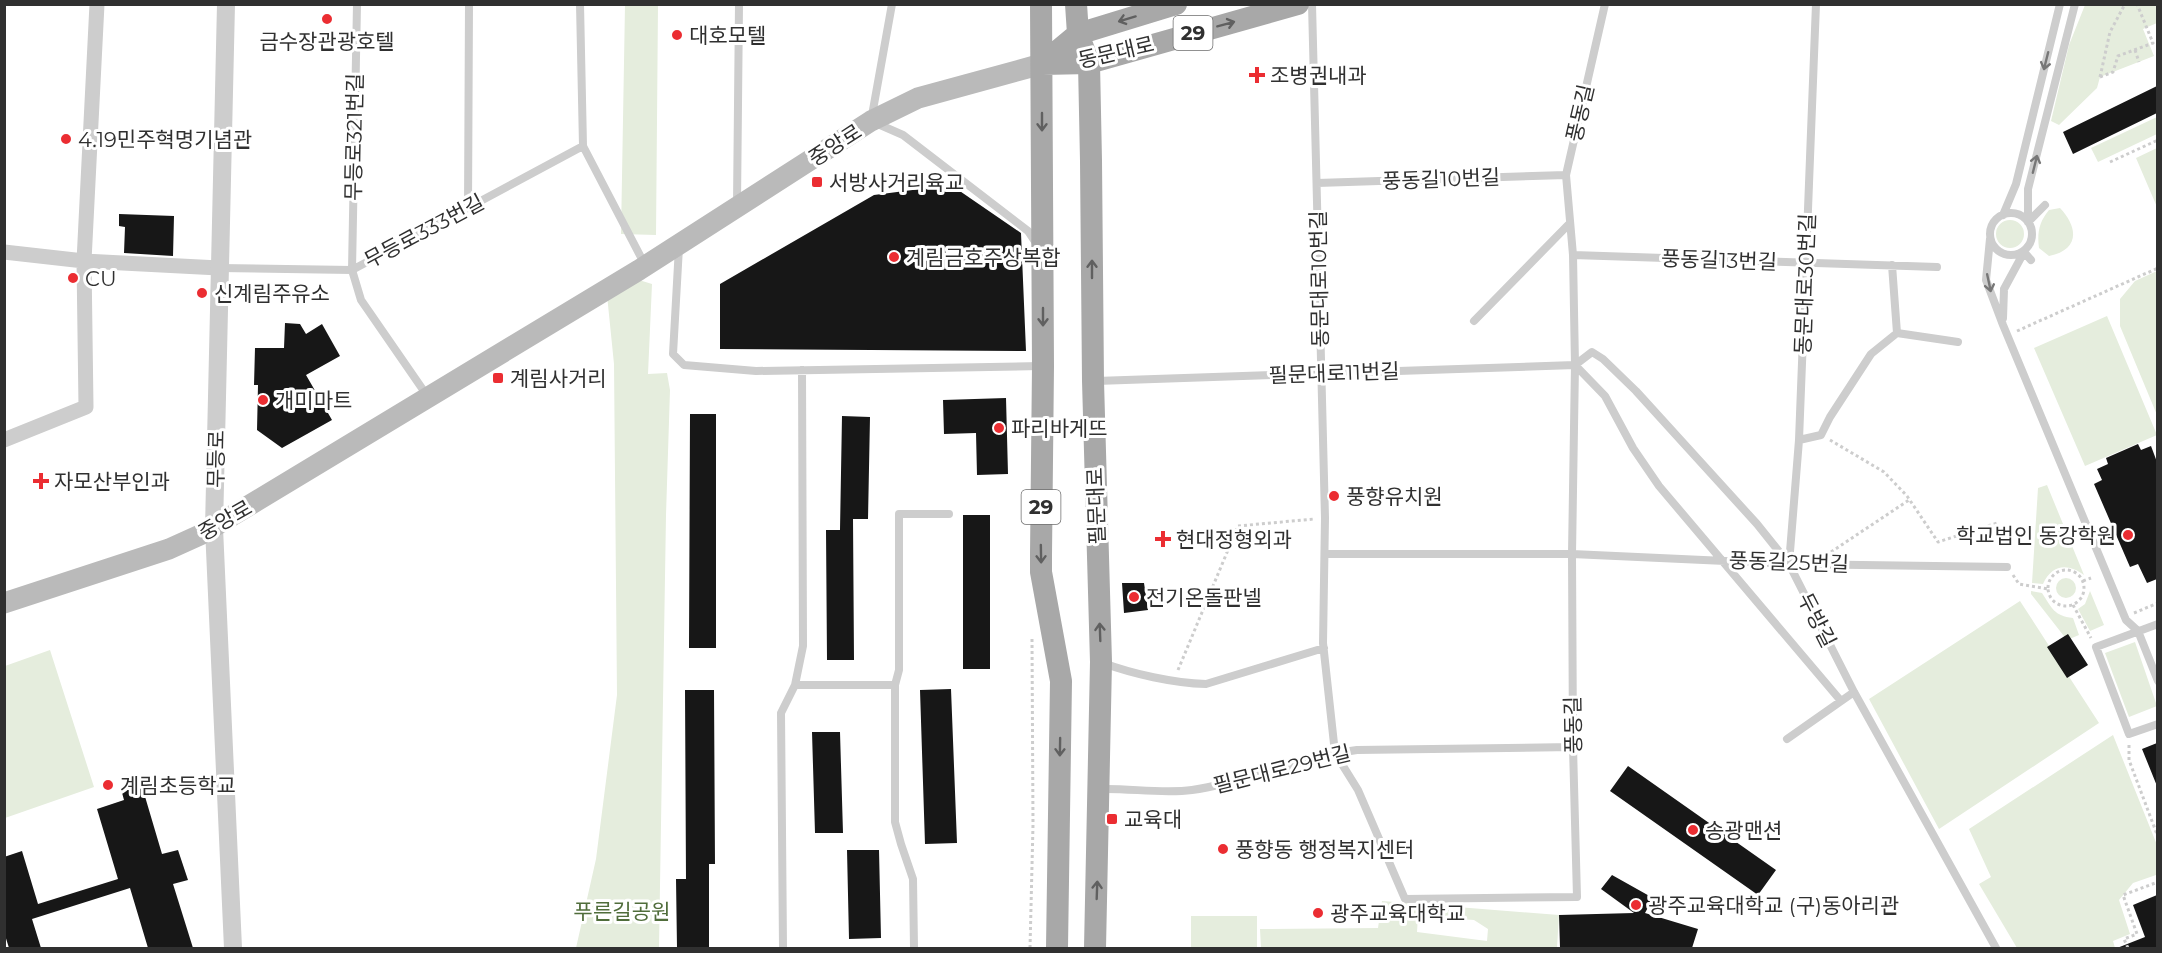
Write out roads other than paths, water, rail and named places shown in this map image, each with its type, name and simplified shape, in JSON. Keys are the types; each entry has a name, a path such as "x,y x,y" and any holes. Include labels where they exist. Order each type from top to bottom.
{"main road":[{"path":"1041,4 1042,64"},
{"name":"필문대로","path":"1076,4 1078,34 1089,63 1091,161 1093,381 1101,663 1095,948"},
{"name":"동문대로","path":"1042,64 1078,34 1176,4"},
{"name":"동문대로","path":"1042,64 1089,63 1298,4"},
{"name":"중앙로","path":"4,603 169,549 214,528 679,246 871,121 918,98 1042,64"},
{"name":"29","path":"1042,64 1041,572 1061,681 1058,948"}],"street":[{"path":"4,440 86,407 84,261 97,4"},
{"name":"무등로","path":"226,4 214,528 233,948"},
{"path":"4,252 84,261 219,268"}],"lane":[{"name":"무등로321번길","path":"352,270 357,4"},
{"path":"468,208 469,4"},
{"path":"580,4 583,146 646,266"},
{"path":"737,209 739,4"},
{"path":"892,4 871,121 903,135 1028,231 1042,252"},
{"name":"동문대로10번길","path":"1312,4 1325,519 1324,648 1335,753 1358,790 1406,899 1577,897"},
{"name":"풍동길","path":"1577,897 1573,747 1572,554 1575,365 1573,255 1566,175 1605,4"},
{"name":"동문대로30번길","path":"1789,564 1799,440 1816,4"},
{"path":"2060,4 2016,184 2003,215 1992,225 1986,280 2124,617 2138,631 2157,681"},
{"path":"2003,326 2004,289 2032,241 2028,222 2028,189 2075,4"},
{"name":"무등로333번길","path":"219,268 352,270 583,146"},
{"name":"풍동길10번길","path":"1317,183 1566,175"},
{"path":"2028,222 2045,205"},
{"path":"2003,215 2018,214 2028,222"},
{"path":"1474,321 1570,223"},
{"path":"1990,239 1993,246 2005,255 2011,256 2024,252"},
{"path":"679,246 673,354 684,365 756,371 1043,366"},
{"path":"2024,252 2031,260"},
{"name":"풍동길13번길","path":"1573,255 1937,267"},
{"path":"1893,265 1897,333"},
{"path":"352,270 361,300 429,398"},
{"path":"1799,440 1821,435 1871,354 1897,333 1958,342"},
{"name":"두방길","path":"1575,365 1592,352 1623,378 1757,524 1789,564 1854,692 1996,948"},
{"path":"1575,365 1605,396 1639,457 1659,486 1841,701"},
{"name":"필문대로11번길","path":"1093,381 1575,365"},
{"path":"783,948 781,713 795,685 803,646 802,370"},
{"path":"914,948 913,879 895,822 895,685 899,670 899,514 949,514"},
{"path":"1325,554 1462,552 1572,554"},
{"name":"풍동길25번길","path":"1572,554 1789,564 2007,567"},
{"path":"2157,624 2096,647 2129,734 2157,724"},
{"path":"1101,663 1174,680 1206,684 1324,648"},
{"path":"795,685 895,685"},
{"path":"1787,739 1854,692"},
{"name":"필문대로29번길","path":"1100,789 1189,790 1236,781 1335,753 1376,749 1573,747"}],"place":[{"name":"금수장관광호텔","path":"327,19"},
{"name":"대호모텔","path":"677,35"},
{"name":"조병권내과","path":"1257,75"},
{"name":"4.19민주혁명기념관","path":"66,139"},
{"name":"서방사거리육교","path":"817,182"},
{"name":"계림금호주상복합","path":"894,257"},
{"name":"CU","path":"73,278"},
{"name":"신계림주유소","path":"202,293"},
{"name":"계림사거리","path":"498,378"},
{"name":"개미마트","path":"263,400"},
{"name":"파리바게뜨","path":"999,428"},
{"name":"자모산부인과","path":"41,481"},
{"name":"풍향유치원","path":"1334,496"},
{"name":"학교법인 동강학원","path":"2128,535"},
{"name":"현대정형외과","path":"1163,539"},
{"name":"전기온돌판넬","path":"1134,597"},
{"name":"계림초등학교","path":"108,785"},
{"name":"교육대","path":"1112,819"},
{"name":"송광맨션","path":"1693,830"},
{"name":"풍향동 행정복지센터","path":"1223,849"},
{"name":"광주교육대학교 (구)동아리관","path":"1636,905"},
{"name":"광주교육대학교","path":"1318,913"}],"park label":[{"name":"푸른길공원","path":"622,911"}]}
